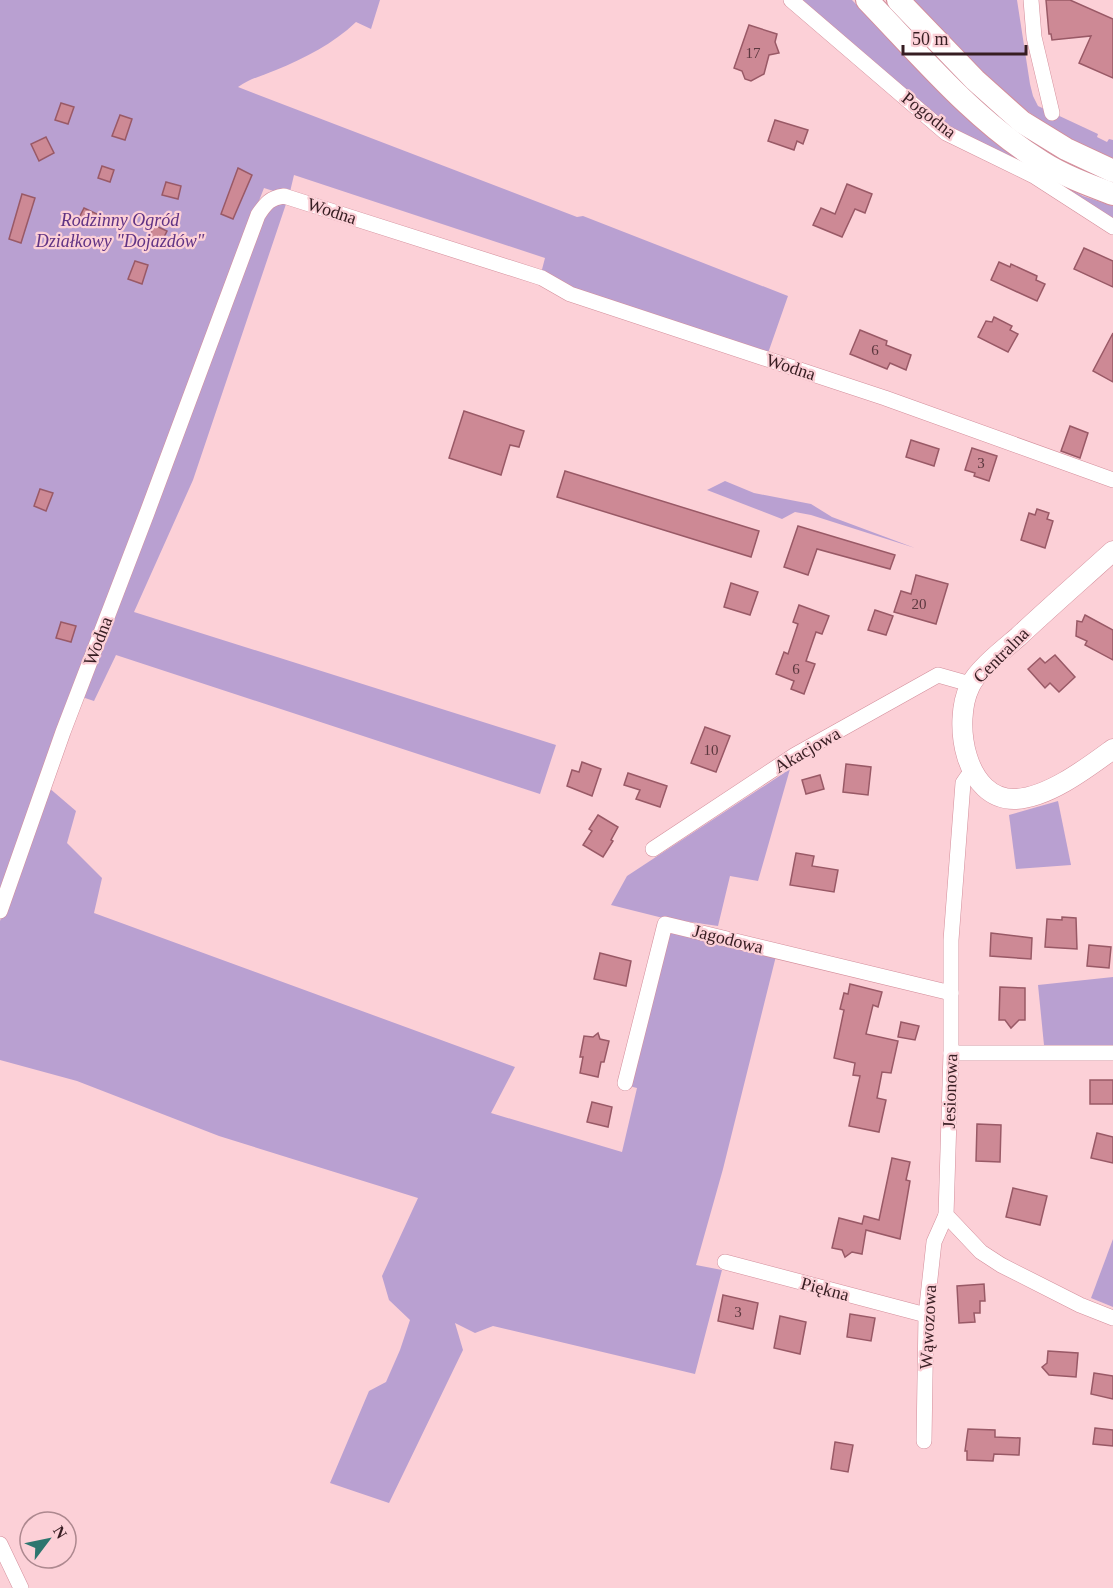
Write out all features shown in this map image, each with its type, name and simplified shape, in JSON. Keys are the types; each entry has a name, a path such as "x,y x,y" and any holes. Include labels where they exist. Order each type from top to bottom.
{"main road":[{"path":"867,0 987,122 1043,162 1074,179 1113,194"},
{"path":"898,0 975,80 1022,122 1066,149 1113,171"}],"street":[{"name":"Pogodna","path":"791,0 946,133 1034,176 1113,227"},
{"path":"1031,0 1034,37 1052,113"},
{"name":"Wodna","path":"0,911 63,732 258,215 266,202 273,197 284,196 542,278 570,294 885,398 1113,480"},
{"name":"Centralna","path":"1113,551 994,658 970,684 964,700 962,724 964,747 972,770 991,792 1005,798 1018,799 1060,784 1113,749"},
{"name":"Akacjowa","path":"653,849 795,755 938,675 970,684"},
{"name":"Jesionowa","path":"946,1215 951,1053 951,940 963,783 972,770"},
{"name":"Jagodowa","path":"625,1083 664,924 951,993"},
{"path":"951,1053 1113,1053"},
{"path":"946,1215 981,1252 1001,1265 1080,1305 1113,1318"},
{"name":"Wąwozowa","path":"924,1441 926,1315 934,1242 946,1215"},
{"name":"Piękna","path":"725,1262 926,1315"},
{"path":"0,1544 21,1588"}],"green space":[{"name":"Rodzinny Ogród Działkowy \"Dojazdów\"","path":"0,0 380,0 371,29 356,22 318,50 238,87 577,217 583,216 788,296 767,356 539,281 545,258 294,175 289,196 264,188 205,338 0,902"},
{"path":"795,0 852,0 975,126 1029,166 1083,196 1113,206 1113,223 947,129"},
{"path":"913,0 1017,0 1030,84 1038,106 1098,134 1097,137 1107,142 1109,139 1113,140 1113,158 1069,139 1022,106 984,73"},
{"path":"278,204 286,204 193,480 134,612 556,745 540,794 116,655 94,701 82,697 267,210"},
{"path":"725,481 754,493 811,504 832,517 915,548 811,515 795,512 782,519 707,490"},
{"path":"790,769 758,881 730,876 718,926 663,918 611,905 627,876"},
{"path":"48,787 76,811 67,843 102,878 94,913 515,1067 491,1113 622,1152 637,1088 629,1086 671,931 776,956 723,1169 696,1265 722,1270 695,1374 493,1326 475,1333 455,1323 463,1350 389,1503 330,1483 369,1391 386,1382 410,1320 389,1300 382,1276 418,1198 219,1136 77,1081 0,1060 0,921"},
{"path":"1058,801 1071,865 1016,869 1009,815"},
{"path":"1113,977 1113,1045 1044,1045 1038,985"},
{"path":"1113,1239 1113,1307 1091,1298"}],"building":[{"path":"1046,0 1070,0 1113,19 1113,78 1079,63 1091,36 1052,40 1049,34"},
{"path":"749,25 777,34 775,42 779,53 769,55 764,74 751,81 745,79 742,71 734,68"},
{"path":"61,103 74,107 68,124 55,120"},
{"path":"120,115 132,119 125,140 112,136"},
{"path":"775,120 808,130 803,144 797,141 794,150 768,141"},
{"path":"46,137 54,153 39,161 31,144"},
{"path":"102,166 114,170 110,182 98,178"},
{"path":"238,168 252,175 233,219 221,214"},
{"path":"166,182 181,186 178,199 162,195"},
{"path":"847,184 872,194 865,213 855,209 842,237 813,225 821,208 835,214"},
{"path":"22,194 35,198 21,243 9,239"},
{"path":"84,208 97,214 91,226 78,220"},
{"path":"154,225 167,231 159,247 147,242"},
{"path":"1084,248 1113,261 1113,287 1074,269"},
{"path":"135,261 148,265 142,284 128,279"},
{"path":"999,262 1010,267 1011,264 1037,276 1036,280 1045,284 1037,301 991,280"},
{"path":"994,317 1012,326 1010,330 1018,334 1008,352 978,337 986,321 992,322"},
{"path":"860,330 887,341 886,345 911,355 906,370 890,363 887,369 850,354"},
{"path":"1113,333 1113,382 1093,371"},
{"path":"464,411 524,431 519,447 510,445 501,475 449,458"},
{"path":"1070,426 1088,433 1080,458 1061,451"},
{"path":"911,440 939,449 934,466 906,457"},
{"path":"972,448 997,456 989,481 965,470"},
{"path":"565,471 759,531 751,557 557,497"},
{"path":"40,489 53,493 46,511 34,506"},
{"path":"1037,509 1049,513 1047,519 1053,521 1045,548 1021,540 1029,513 1035,515"},
{"path":"798,526 895,555 890,569 817,549 808,575 784,567"},
{"path":"916,575 948,584 936,624 894,612 901,591 911,594"},
{"path":"731,583 758,592 750,615 724,607"},
{"path":"799,605 829,616 822,634 816,632 806,661 815,664 804,694 791,689 794,681 776,674 784,652 788,654 798,624 793,622"},
{"path":"875,610 893,616 886,635 868,630"},
{"path":"1085,615 1113,630 1113,660 1085,645 1087,641 1076,636 1077,621 1082,622"},
{"path":"61,622 76,626 71,642 56,638"},
{"path":"1055,655 1075,677 1059,692 1050,683 1045,688 1028,669 1040,658 1045,663"},
{"path":"705,727 730,736 716,772 691,763"},
{"path":"582,762 601,769 592,796 567,786 572,770 579,772"},
{"path":"846,764 871,767 868,795 843,792"},
{"path":"628,773 667,786 660,807 636,799 640,790 624,785"},
{"path":"820,775 824,789 806,794 802,780"},
{"path":"598,815 618,827 603,857 583,845"},
{"path":"796,853 814,856 812,866 838,870 834,892 790,885"},
{"path":"1062,917 1076,918 1077,949 1045,947 1047,919 1062,920"},
{"path":"991,933 1032,938 1031,959 990,956"},
{"path":"1089,945 1111,947 1109,968 1087,966"},
{"path":"600,953 631,961 626,986 594,979"},
{"path":"850,984 882,992 878,1007 873,1005 866,1034 898,1041 891,1073 882,1072 877,1098 886,1100 879,1132 849,1126 860,1076 853,1075 855,1063 834,1058 844,1010 840,1009 844,993 848,994"},
{"path":"1000,987 1025,988 1025,1020 1019,1020 1011,1028 1005,1020 999,1020"},
{"path":"901,1022 919,1026 915,1040 898,1037"},
{"path":"598,1033 600,1039 609,1041 598,1077 580,1073 583,1057 580,1057 584,1036 593,1037"},
{"path":"1090,1080 1113,1080 1113,1104 1090,1104"},
{"path":"592,1102 612,1107 608,1127 587,1122"},
{"path":"977,1124 1001,1125 1000,1162 976,1161"},
{"path":"1097,1133 1113,1137 1113,1163 1091,1158"},
{"path":"892,1158 910,1162 906,1180 910,1181 900,1239 866,1230 862,1254 852,1252 845,1257 842,1250 832,1248 839,1218 862,1224 864,1216 879,1220"},
{"path":"1013,1188 1047,1196 1040,1225 1006,1217"},
{"path":"984,1284 985,1301 980,1301 980,1313 974,1313 975,1322 959,1323 957,1286"},
{"path":"723,1295 758,1303 753,1329 718,1321"},
{"path":"850,1314 875,1318 871,1341 847,1337"},
{"path":"780,1316 806,1322 800,1354 774,1348"},
{"path":"1048,1351 1078,1353 1076,1377 1049,1375 1042,1367 1047,1363"},
{"path":"1094,1373 1113,1376 1113,1399 1091,1394"},
{"path":"1095,1428 1113,1430 1113,1446 1093,1444"},
{"path":"968,1429 995,1430 995,1437 1020,1438 1019,1455 994,1454 993,1461 967,1460 967,1451 965,1451"},
{"path":"835,1442 853,1445 848,1472 831,1469"}]}
